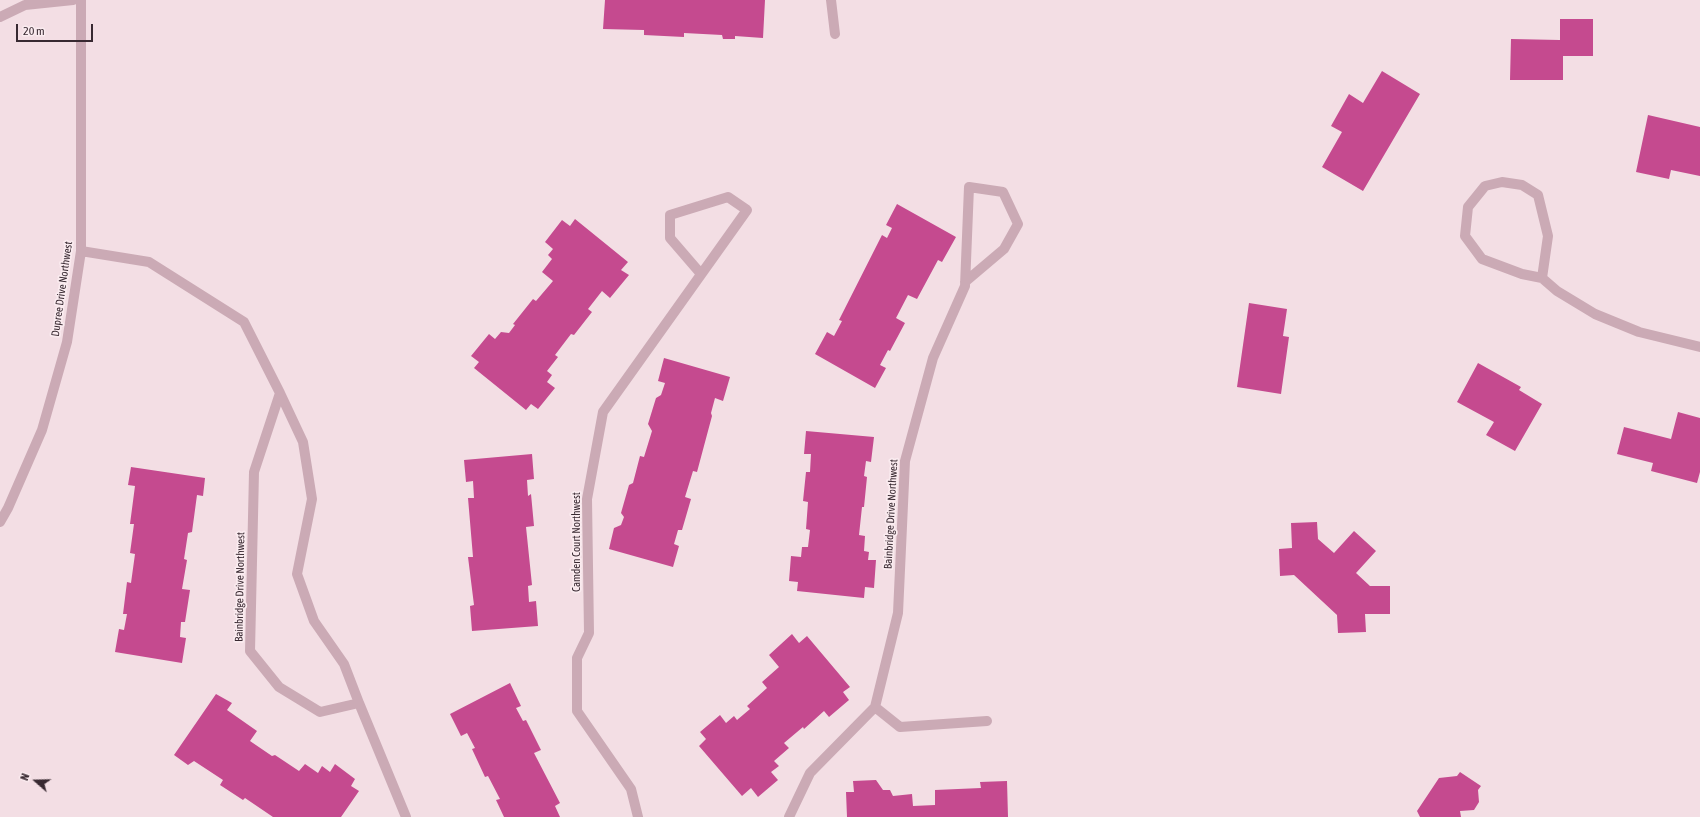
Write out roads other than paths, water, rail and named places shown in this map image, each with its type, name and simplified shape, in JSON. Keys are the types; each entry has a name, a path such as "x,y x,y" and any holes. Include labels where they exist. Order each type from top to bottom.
{"street":[{"path":"0,17 24,5 73,0"},
{"name":"Dupree Drive Northwest","path":"0,522 8,508 44,423 67,342 81,251 81,0"},
{"path":"831,0 835,34"},
{"path":"1542,278 1548,236 1538,195 1522,185 1502,182 1486,186 1468,207 1466,236 1482,259 1522,274 1542,278 1557,291 1595,314 1639,332 1700,347"},
{"name":"Bainbridge Drive Northwest","path":"875,707 898,613 905,461 933,358 966,282 969,187 1003,192 1018,224 1004,249 966,282"},
{"name":"Camden Court Northwest","path":"638,817 631,789 577,710 577,658 589,633 587,499 603,412 747,210 728,197 670,215 670,238 701,274"},
{"path":"81,251 149,262 244,322 280,393 302,442 312,499 297,574 314,621 344,664 406,817"},
{"name":"Bainbridge Drive Northwest","path":"280,393 254,472 250,651 279,687 320,712 359,703"},
{"path":"789,817 810,772 875,707 900,728 987,721"}]}
